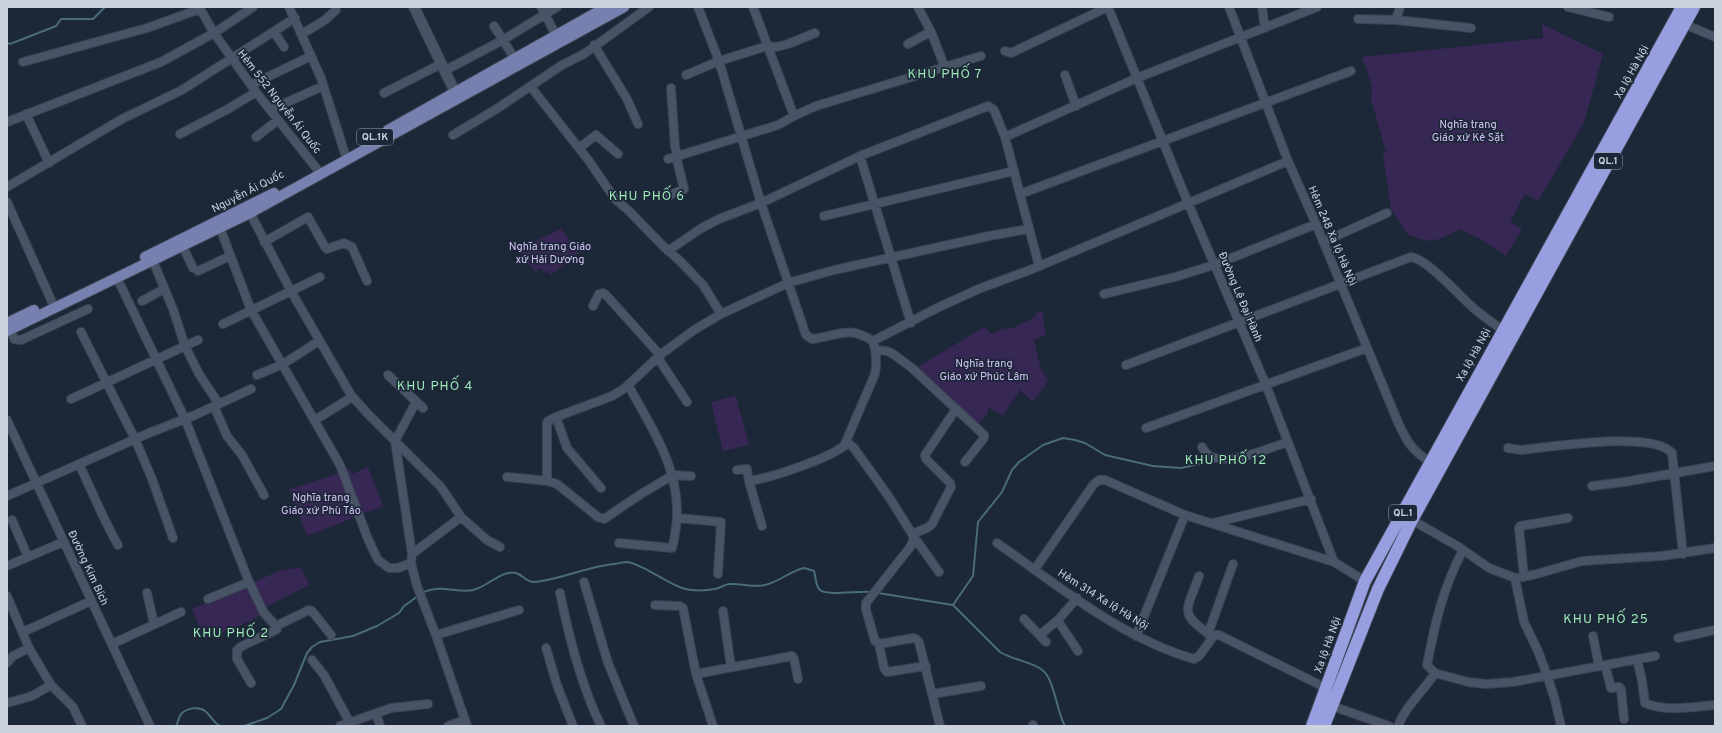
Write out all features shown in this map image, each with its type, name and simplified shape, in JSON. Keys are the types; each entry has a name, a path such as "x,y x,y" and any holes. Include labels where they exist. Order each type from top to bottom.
{"highway":[{"name":"Xa lộ Hà Nội","path":"1629,115 1682,7"},
{"name":"Xa lộ Hà Nội","path":"1312,726 1365,581 1430,462 1507,333 1629,115 1694,7"},
{"name":"Xa lộ Hà Nội","path":"1324,726 1378,589 1507,333"}],"main road":[{"name":"QL.1K","path":"495,76 515,59 606,7"},
{"name":"QL.1K","path":"495,76 624,7"},
{"name":"Nguyễn Ái Quốc","path":"8,327 52,302 246,213 317,169 455,92 495,76"},
{"name":"Nguyễn Ái Quốc","path":"8,327 117,278 220,228 495,76"}],"street":[{"path":"7,122 161,62 214,33 252,7"},
{"path":"289,7 302,34 323,86 345,154"},
{"path":"414,7 455,92"},
{"path":"541,7 556,35"},
{"path":"384,93 503,40 557,7"},
{"path":"453,135 531,87 562,65 584,54 594,45 622,28 649,7"},
{"path":"698,7 719,61 761,203 806,335 810,338 820,338 847,332 856,333 873,341 876,350 877,362 875,374 847,442 840,450 778,474 750,481"},
{"path":"753,7 794,116"},
{"path":"918,7 945,68"},
{"name":"Hẻm 248 Xa lộ Hà Nội","path":"1229,7 1288,161 1316,224 1406,441 1417,453 1430,462"},
{"path":"1262,7 1266,28"},
{"path":"1005,137 1137,78 1317,7"},
{"path":"1396,20 1400,7"},
{"path":"1568,7 1610,16"},
{"path":"23,62 147,28 199,8"},
{"name":"Hẻm 552 Nguyễn Ái Quốc","path":"199,8 214,33 253,89 317,169"},
{"path":"1006,51 1011,54 1111,8"},
{"name":"Đường Lê Đại Hành","path":"1111,8 1137,78 1266,385 1334,562"},
{"path":"302,34 325,20 336,10"},
{"path":"7,187 122,120 182,90 295,18"},
{"path":"1358,19 1396,20 1471,28"},
{"path":"1684,24 1715,37"},
{"path":"494,26 515,59"},
{"path":"274,32 284,47"},
{"path":"908,44 930,32"},
{"path":"686,75 719,61 767,46 788,44 815,33"},
{"path":"594,45 627,99 638,124"},
{"path":"180,134 228,109 253,89 311,56"},
{"path":"674,157 778,125 816,106 981,56"},
{"path":"1020,194 1352,71"},
{"path":"1065,75 1076,106"},
{"path":"270,110 323,86"},
{"path":"531,87 579,148 615,199 703,285 721,314"},
{"path":"668,196 684,189 674,157 670,88"},
{"path":"668,251 700,229 719,219 761,203 860,156 988,106 994,110 1005,137 1039,266"},
{"path":"26,114 49,163"},
{"path":"256,137 278,120"},
{"path":"579,148 596,135 618,154"},
{"path":"860,156 910,322"},
{"path":"873,341 981,288 1039,266 1288,161"},
{"path":"824,216 1014,171"},
{"path":"7,202 52,302"},
{"path":"246,213 352,397 441,487 462,517 487,540 500,547"},
{"path":"1323,242 1387,213"},
{"path":"264,242 308,217 327,249 344,244 352,248 367,281"},
{"path":"1104,294 1175,277 1214,264 1316,224"},
{"path":"220,228 251,310 340,465 368,539 378,560 389,568 398,568 411,563"},
{"path":"546,481 548,420 612,396 628,385 659,357 694,330 721,314 788,283 834,270 989,236 1029,229"},
{"path":"183,247 196,269 230,256"},
{"path":"1126,365 1413,257 1429,267 1478,312 1507,333"},
{"path":"153,261 178,322 185,346 216,405 227,436 242,455 264,495"},
{"path":"223,324 320,277"},
{"path":"117,278 185,419 249,582 264,613 276,626"},
{"path":"142,301 164,289"},
{"path":"593,306 599,294 604,294 659,357 687,402"},
{"path":"8,327 14,339 21,340 88,309"},
{"path":"81,332 135,439 152,479 173,538"},
{"path":"71,399 198,340"},
{"path":"257,375 283,364 319,341"},
{"path":"1146,428 1367,348"},
{"path":"876,350 887,351 903,361 984,435 984,438 965,462"},
{"path":"388,375 424,408"},
{"path":"619,543 672,548 677,518 677,497 673,476 655,434 628,385"},
{"path":"7,496 135,439 185,419 251,388"},
{"path":"315,420 352,397"},
{"path":"416,402 395,441 412,554 411,563 417,586 436,635 466,723 448,726"},
{"path":"926,666 887,672 884,668 879,644 876,641 865,606 867,600 911,546 913,536 932,524 951,487 950,484 926,459 925,455 956,409"},
{"path":"556,417 567,448 601,488"},
{"name":"Đường Kim Bích","path":"7,420 9,432 37,483 63,542 150,726"},
{"path":"1508,448 1521,450 1611,440 1664,446 1672,453 1683,554"},
{"path":"847,442 854,448 862,459 913,536 939,572"},
{"path":"1202,448 1208,454 1231,459 1242,457 1288,442"},
{"path":"79,464 103,520 118,545"},
{"path":"1592,486 1674,474 1715,466"},
{"path":"737,470 747,469 762,526"},
{"path":"507,477 546,481 557,484 598,517 604,519 641,494 673,476 691,476"},
{"path":"1035,569 1093,485 1099,480 1106,480 1185,515 1334,562 1365,581"},
{"path":"1212,524 1311,500"},
{"path":"1136,636 1185,515"},
{"path":"412,554 462,517"},
{"path":"677,518 721,522 718,574"},
{"path":"1524,577 1520,526 1568,518"},
{"path":"12,520 28,557"},
{"path":"1412,520 1463,550 1489,568 1514,578 1524,577 1582,561 1683,554 1715,548"},
{"path":"7,566 63,542"},
{"name":"Hẻm 314 Xa lộ Hà Nội","path":"997,543 1077,598 1136,636 1178,654 1194,659 1198,656 1210,636"},
{"path":"1463,550 1451,573 1436,619 1427,665 1435,673 1468,682 1486,684 1513,682 1655,656"},
{"path":"1210,636 1233,564"},
{"path":"1199,576 1187,608 1187,614 1194,624 1210,636 1219,635 1326,688"},
{"path":"1514,578 1524,622 1547,675 1561,726"},
{"path":"208,599 249,582"},
{"path":"584,582 608,663 634,726"},
{"path":"147,593 154,624"},
{"path":"560,593 566,625 601,726"},
{"path":"7,596 29,648 51,685 72,707 82,726"},
{"path":"1040,635 1058,621 1077,598"},
{"path":"23,632 91,601"},
{"path":"655,605 680,606 683,608 696,674 713,726"},
{"path":"251,683 237,659 236,650 242,646 274,631 277,629 276,626 309,610 315,613 331,635"},
{"path":"436,635 519,610"},
{"path":"112,644 181,612"},
{"path":"723,612 731,667"},
{"path":"1024,619 1046,642"},
{"path":"1058,621 1078,651"},
{"path":"1678,638 1715,630"},
{"path":"1593,636 1610,688 1619,687 1621,689 1624,719"},
{"path":"879,644 916,639 926,666 940,726"},
{"path":"7,663 14,656 29,648"},
{"path":"546,648 557,685 573,726"},
{"path":"696,674 792,656 798,679"},
{"path":"1637,659 1645,703 1655,707 1667,708 1715,705"},
{"path":"312,660 324,675 350,723"},
{"path":"1398,726 1402,716 1412,701 1424,690 1435,673"},
{"path":"7,703 32,696 51,685"},
{"path":"932,694 981,686"},
{"path":"340,726 391,708 428,704"},
{"path":"1332,706 1354,712 1389,726"},
{"path":"376,713 380,726"}],"green space":[{"name":"Nghĩa trang Giáo xứ Kẻ Sặt","path":"1542,24 1603,54 1584,123 1538,201 1525,194 1510,222 1522,229 1506,256 1482,240 1460,229 1440,239 1427,241 1408,235 1391,210 1383,155 1386,152 1371,99 1372,86 1362,57 1543,38"},
{"name":"Nghĩa trang Giáo xứ Hải Dương","path":"561,229 580,252 551,275 547,271 544,273 541,268 535,272 517,249"},
{"name":"Nghĩa trang Giáo xứ Phúc Lâm","path":"1042,311 1046,335 1034,340 1041,369 1048,381 1033,402 1020,390 1003,415 989,408 987,415 977,425 916,368 984,327 992,334 1004,327 1005,330 1015,327 1035,317 1036,313"},
{"path":"736,396 749,445 723,451 711,402"},
{"name":"Nghĩa trang Giáo xứ Phù Tảo","path":"368,467 383,506 307,536 289,489 349,469 352,474"},
{"path":"301,567 309,585 264,608 252,583 279,571"},
{"path":"248,585 262,614 251,621 204,639 192,609"}],"waterway":[{"path":"7,43 10,44 56,26 61,19 93,19 105,7"},
{"path":"878,593 953,605 973,576 978,522 1002,492 1012,470 1019,462 1043,445 1063,438 1085,443 1105,455 1153,466 1181,468 1203,463"},
{"path":"422,593 436,589 461,591 478,589 499,576 508,573 517,573 528,581 535,582 556,578 595,567 627,562 633,563 682,588 690,590 711,590 729,584 756,586 765,585 775,582 799,569 804,568 814,571 816,582 819,589 822,591 828,593 872,592"},
{"path":"244,726 267,718 281,709 294,685 307,653 312,647 320,642 353,636 377,626 399,613 404,606 418,596"},
{"path":"953,605 1000,652 1036,666 1046,673 1065,726"},
{"path":"176,726 181,714 186,710 193,708 202,709 216,724 221,726"}],"district":[{"name":"KHU PHỐ 7","path":"945,75"},
{"name":"KHU PHỐ 6","path":"647,197"},
{"name":"KHU PHỐ 4","path":"435,387"},
{"name":"KHU PHỐ 12","path":"1226,461"},
{"name":"KHU PHỐ 25","path":"1606,620"},
{"name":"KHU PHỐ 2","path":"231,634"}]}
